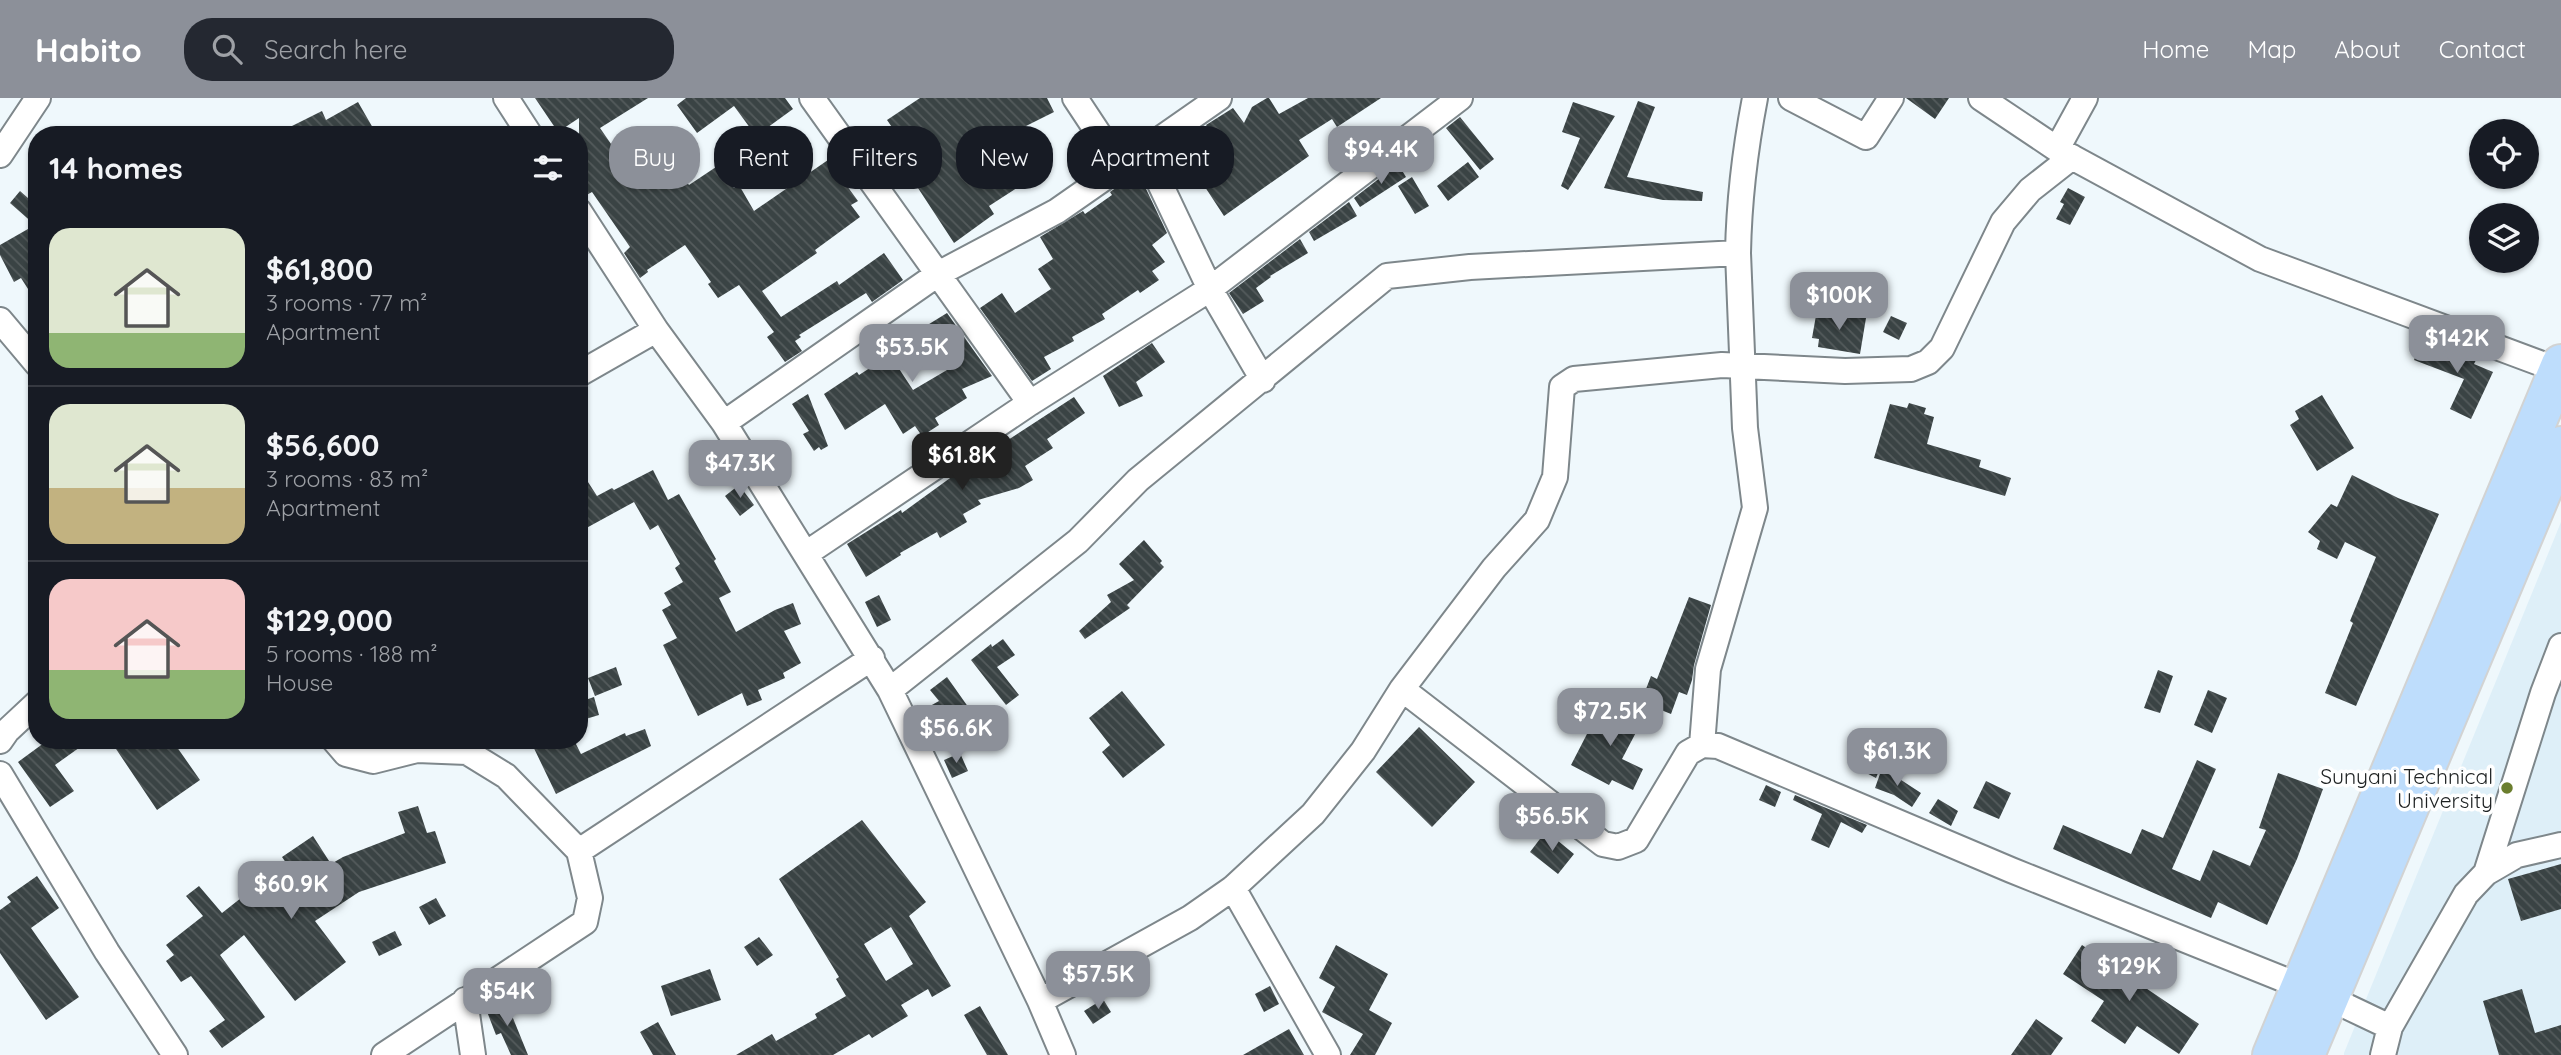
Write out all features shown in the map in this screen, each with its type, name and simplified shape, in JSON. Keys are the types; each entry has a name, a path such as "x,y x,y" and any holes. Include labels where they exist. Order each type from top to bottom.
{"main road":[{"path":"2305,1055 2314,992 2560,368"},
{"path":"2272,1055 2314,992 2561,446"}],"street":[{"path":"0,155 38,98"},
{"path":"812,98 1030,403"},
{"path":"1075,98 1094,126"},
{"path":"1179,126 1219,98"},
{"path":"807,552 1030,403 1210,289 1460,98"},
{"path":"1702,745 1708,669 1755,508 1745,428 1738,210 1755,98"},
{"path":"1791,98 1866,137 1891,98"},
{"path":"1981,98 2065,153 2260,259 2560,368"},
{"path":"1040,1001 1190,918 1233,888 1313,814 1363,751 1402,689 1494,568 1537,520 1555,477 1562,387 1574,379 1742,365 1845,371 1912,369 1928,362 1942,348 2003,222 2065,153 2085,98"},
{"path":"508,99 524,126"},
{"path":"724,423 938,274 1057,211 1088,189"},
{"path":"1163,189 1210,289 1263,380"},
{"path":"588,225 656,330 724,423 872,658 1040,1001 1063,1055"},
{"path":"890,690 1078,541 1138,480 1387,276 1470,267 1738,253"},
{"path":"0,320 28,353"},
{"path":"588,369 656,330"},
{"path":"2486,873 2543,693 2561,646"},
{"path":"579,851 872,658"},
{"path":"1402,689 1604,844 1618,847 1636,840 1688,753 1702,745 1718,746 2011,870 2314,992 2390,1027"},
{"path":"2,731 28,710"},
{"path":"341,749 345,754 373,761 417,750 467,752 506,776 579,851 590,898 585,922 384,1055"},
{"path":"0,774 107,952 175,1055"},
{"path":"2383,1055 2390,1027 2466,894 2486,873 2517,855 2561,845"},
{"path":"1233,888 1328,1055"},
{"path":"465,1000 473,1055"}],"shaded area":[{"name":"Sunyani Technical University","path":"2561,522 2561,1055 2344,1055 2344,1053"}],"building":[{"path":"535,98 648,98 600,128 609,141 609,189 700,189 700,178 714,168 714,189 741,189 754,211 786,189 813,189 813,170 827,161 827,189 849,189 858,201 851,205 860,217 815,250 817,253 762,291 781,317 837,281 839,285 884,253 903,280 872,302 866,293 799,335 801,337 795,341 802,351 785,362 767,337 774,332 739,285 718,298 708,284 711,282 685,245 647,270 640,278 624,253 630,247 592,192 588,194 588,126 579,126 579,118 567,126 554,126"},
{"path":"686,98 785,98 793,109 770,126 749,126 734,106 700,131 700,126 692,126 677,105"},
{"path":"920,98 1047,98 1054,112 1026,126 956,126 956,189 1015,189 989,206 994,214 954,243 919,189 942,189 942,126 891,126 887,120"},
{"path":"1269,98 1279,114 1308,98 1381,98 1337,127 1332,119 1299,140 1309,156 1224,216 1206,189 1234,189 1234,126 1206,125 1233,108 1244,123 1252,107"},
{"path":"1906,98 1949,98 1935,119"},
{"path":"1638,101 1655,107 1627,177 1703,192 1702,201 1663,200 1604,188"},
{"path":"358,102 372,126 292,126 322,111 326,120"},
{"path":"1573,102 1615,116 1568,190 1561,186 1580,138 1562,132"},
{"path":"1460,117 1494,159 1480,170 1446,128"},
{"path":"1468,162 1479,177 1448,201 1437,186"},
{"path":"1398,164 1406,177 1360,207 1354,198"},
{"path":"1412,177 1429,206 1415,214 1398,186"},
{"path":"2068,188 2085,197 2070,225 2056,219 2064,204 2060,202"},
{"path":"1114,189 1146,189 1167,233 1152,245 1165,262 1152,271 1159,280 1140,293 1138,290 1102,314 1105,319 1072,337 1074,341 1044,357 1051,369 1032,381 980,308 1002,293 1015,313 1051,289 1038,269 1053,259 1040,237 1083,211 1085,214 1112,195 1110,192"},
{"path":"20,191 28,198 28,219 10,203"},
{"path":"1349,202 1357,216 1314,241 1309,232"},
{"path":"28,229 28,289 21,278 14,282 0,255 0,245"},
{"path":"1300,239 1308,253 1270,276 1256,288 1264,301 1243,314 1229,293"},
{"path":"1817,310 1866,318 1860,354 1818,347 1819,339 1812,338"},
{"path":"947,313 992,376 962,389 967,398 935,418 939,425 922,436 915,426 903,434 885,404 845,430 824,394 857,372 859,375 890,355 913,390 947,370 921,329"},
{"path":"1891,316 1907,323 1899,340 1883,332"},
{"path":"2422,339 2476,360 2474,364 2493,372 2471,419 2450,409 2464,379 2414,360"},
{"path":"1152,343 1165,362 1136,382 1143,396 1119,407 1103,376"},
{"path":"808,394 828,446 821,450 819,447 814,451 803,434 809,431 792,404"},
{"path":"2322,395 2354,448 2317,471 2290,425 2299,419 2295,411"},
{"path":"1074,397 1085,413 1047,439 1053,448 1025,466 1033,480 1019,488 978,500 981,504 963,514 967,522 940,538 937,532 866,577 847,544 901,510 902,513 990,449 991,451"},
{"path":"1909,403 1926,408 1924,414 1934,417 1927,444 1981,460 1979,467 2011,478 2005,496 1874,458 1890,404 1907,408"},
{"path":"653,470 668,500 679,494 716,559 714,561 731,592 719,598 736,632 793,603 801,624 784,631 801,663 783,673 785,678 758,690 762,700 747,706 742,693 698,716 663,645 677,638 662,610 671,605 664,593 683,582 675,568 680,564 658,525 650,530 634,502 588,527 588,482 597,496"},
{"path":"2352,475 2398,498 2439,514 2356,706 2325,693 2376,557 2345,542 2337,559 2317,549 2320,541 2308,532 2331,504 2337,507"},
{"path":"739,485 754,505 740,516 725,496"},
{"path":"1144,540 1164,567 1127,605 1130,608 1085,639 1079,631 1111,602 1107,595 1134,580 1119,564"},
{"path":"879,595 891,620 877,627 865,602"},
{"path":"1689,597 1711,605 1687,695 1679,692 1671,714 1641,702 1651,676 1657,679"},
{"path":"1003,639 1015,655 997,667 1019,695 1006,705 971,660 991,644 992,647"},
{"path":"616,667 622,685 595,696 588,678"},
{"path":"2158,670 2173,676 2160,713 2144,708"},
{"path":"947,677 983,728 962,745 930,706 939,701 930,690"},
{"path":"2208,690 2227,698 2212,733 2194,725"},
{"path":"1122,691 1165,745 1123,778 1102,752 1110,745 1089,718"},
{"path":"594,697 599,715 588,718 588,699"},
{"path":"1604,701 1642,721 1622,759 1643,769 1633,790 1612,780 1609,785 1571,765"},
{"path":"1419,727 1475,782 1432,827 1376,772"},
{"path":"645,729 651,746 556,794 534,749 578,749 581,754 625,733 626,736"},
{"path":"36,749 77,749 55,765 74,791 50,807 18,762"},
{"path":"116,749 178,749 200,780 157,810"},
{"path":"1861,751 1882,763 1876,778 1853,766"},
{"path":"960,753 968,771 952,778 944,760"},
{"path":"2197,760 2216,769 2172,869 2200,881 2213,850 2250,866 2266,830 2259,828 2278,773 2323,789 2297,859 2267,925 2218,902 2211,918 2053,849 2063,825 2131,854 2142,829 2163,838"},
{"path":"1881,771 1921,793 1912,807 1894,795 1875,788"},
{"path":"1986,781 2011,793 1999,819 1973,808"},
{"path":"1766,785 1781,792 1775,807 1759,800"},
{"path":"1795,795 1867,825 1862,833 1841,822 1829,848 1811,840 1822,814 1793,800"},
{"path":"1938,799 1958,811 1951,826 1929,813"},
{"path":"418,806 427,833 435,831 446,863 359,892 315,921 346,962 295,1001 244,935 220,955 265,1017 222,1048 209,1031 225,1020 191,976 181,982 166,961 174,955 166,945 203,916 186,896 199,886 222,913 255,887 260,894 291,870 282,857 313,836 331,864 405,833 398,812"},
{"path":"862,820 926,902 909,916 951,986 932,997 928,989 901,1005 908,1016 872,1038 869,1034 833,1055 736,1055 772,1034 776,1041 817,1018 815,1014 846,996 836,979 839,977 779,879","holes":["891,927 913,964 886,981 864,944"]},
{"path":"1546,831 1574,854 1558,874 1530,852"},
{"path":"2561,864 2561,909 2521,921 2508,879"},
{"path":"37,876 59,908 31,928 79,997 46,1020 0,953 0,910 11,902 7,897"},
{"path":"436,898 446,916 429,925 419,907"},
{"path":"395,931 402,945 379,956 372,942"},
{"path":"759,937 773,955 757,966 744,947"},
{"path":"1336,945 1388,974 1369,1010 1392,1023 1375,1055 1350,1055 1363,1034 1322,1012 1335,987 1319,978"},
{"path":"2082,945 2199,1024 2179,1054 2137,1026 2125,1044 2091,1021 2104,1001 2063,974"},
{"path":"710,969 721,1000 671,1016 661,986"},
{"path":"1270,986 1279,1004 1264,1012 1255,994"},
{"path":"2522,989 2535,1033 2561,1025 2561,1055 2499,1055 2483,1001"},
{"path":"1103,999 1111,1012 1093,1024 1084,1011"},
{"path":"506,1001 528,1055 511,1055 501,1033 496,1035 486,1009"},
{"path":"980,1006 1008,1055 987,1055 964,1015"},
{"path":"2036,1019 2063,1038 2051,1055 2011,1055"},
{"path":"658,1022 676,1055 653,1055 640,1032"},
{"path":"1289,1029 1304,1055 1243,1055"}],"place":[{"name":"Sunyani Technical University","path":"2507,788"}]}
